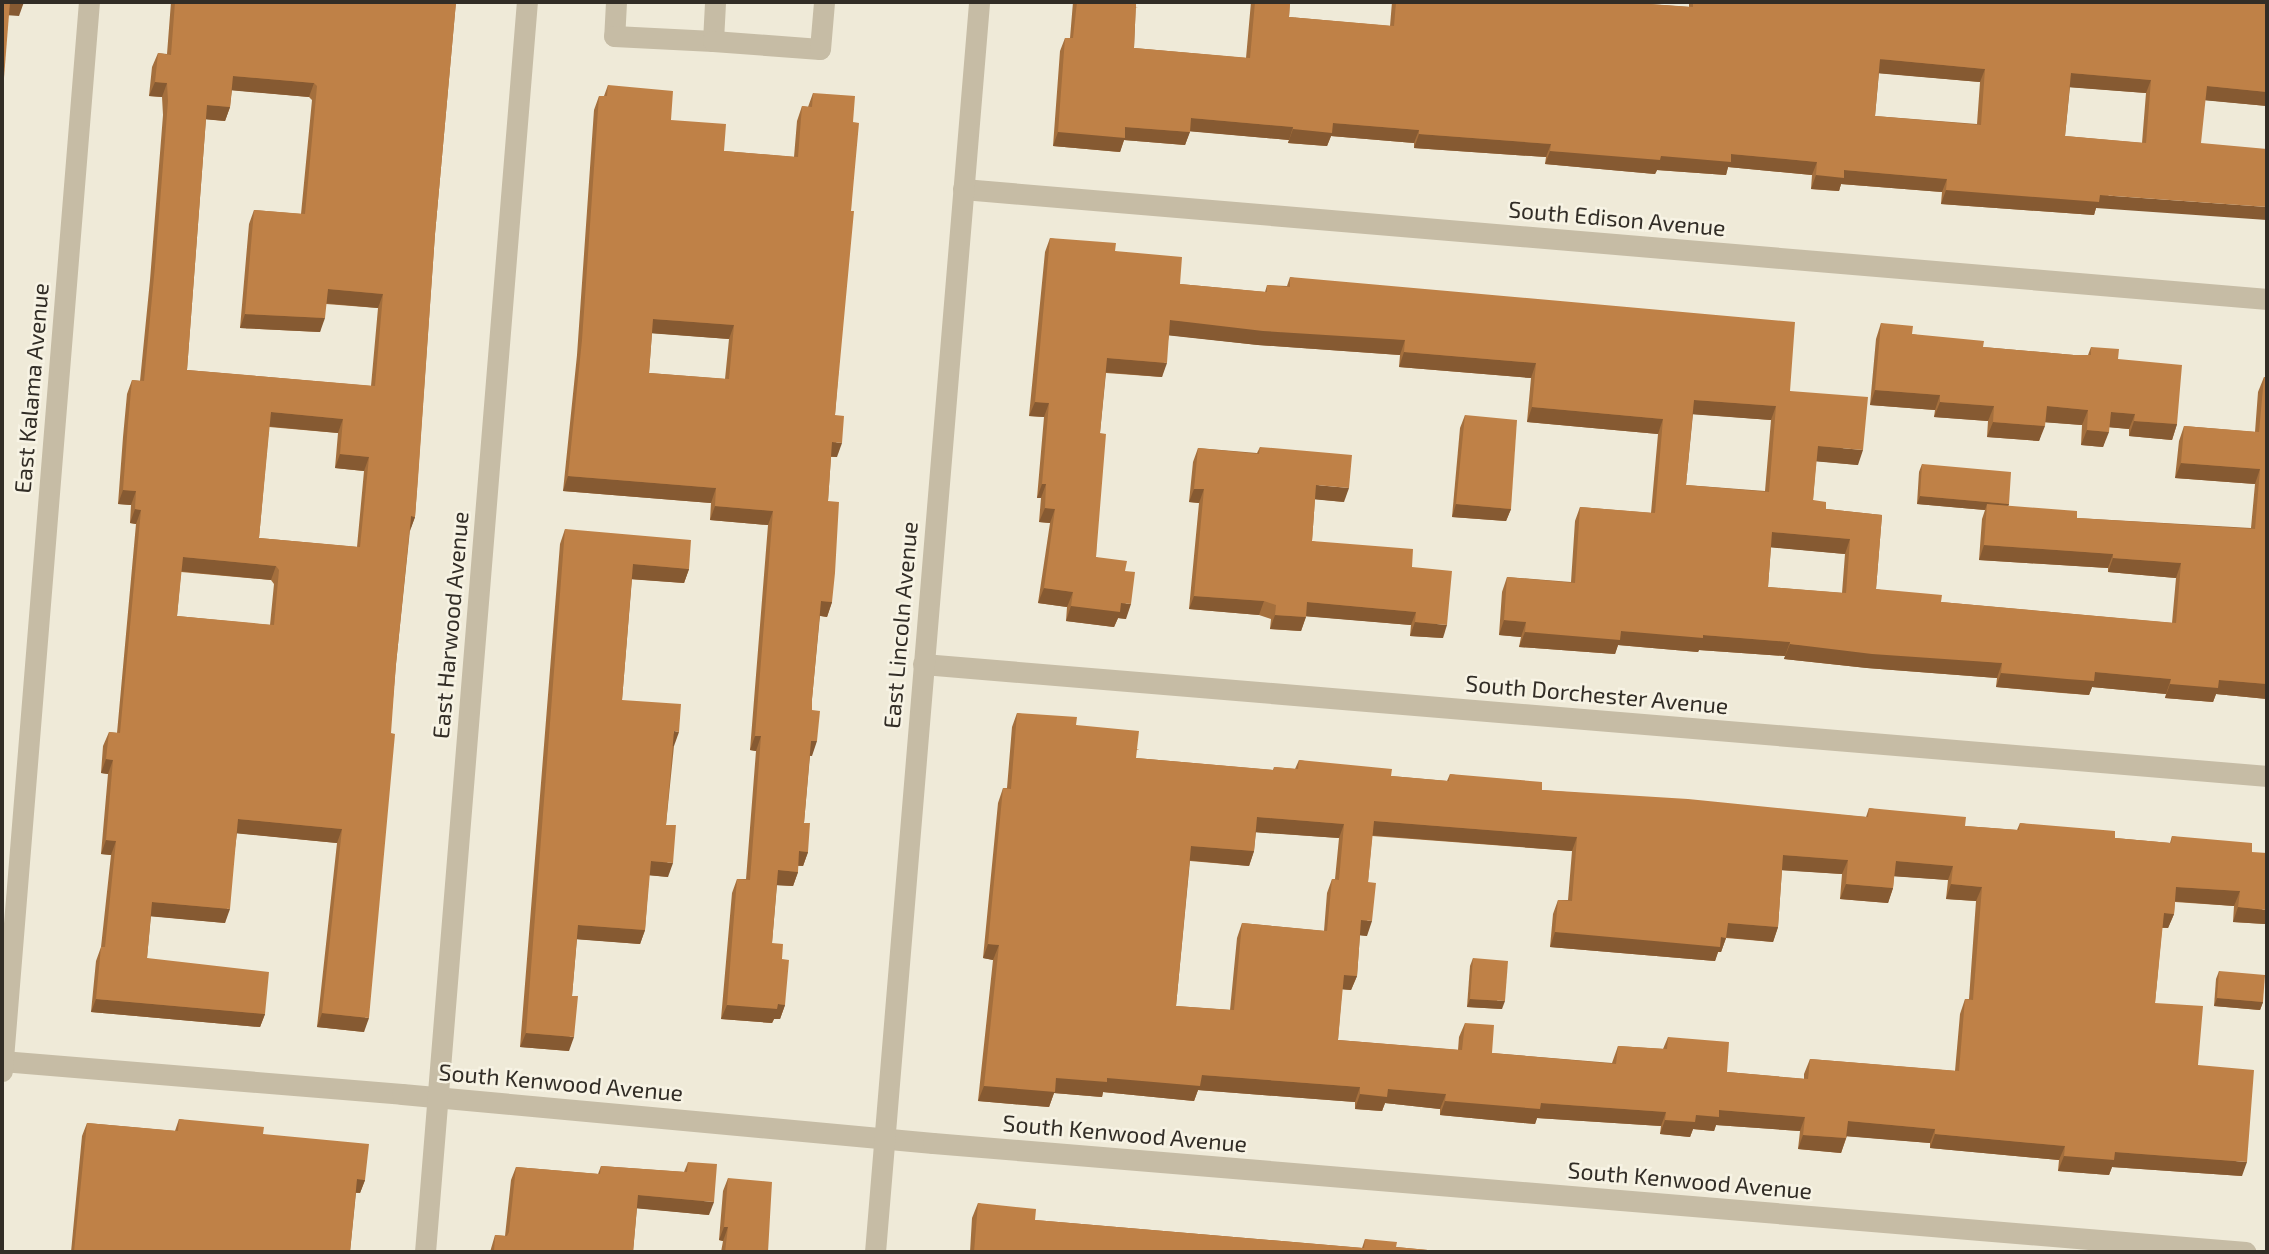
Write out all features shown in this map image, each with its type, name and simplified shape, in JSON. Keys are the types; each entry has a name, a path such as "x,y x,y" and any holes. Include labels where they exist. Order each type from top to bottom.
{"street":[{"name":"East Kalama Avenue","path":"2,1071 89,2"},
{"name":"East Harwood Avenue","path":"425,1252 527,2"},
{"path":"616,2 614,36 820,49 824,2"},
{"path":"713,41 715,2"},
{"name":"East Lincoln Avenue","path":"875,1252 978,2"},
{"name":"South Edison Avenue","path":"963,189 2267,299"},
{"name":"South Dorchester Avenue","path":"923,664 2267,776"},
{"name":"South Kenwood Avenue","path":"2,1061 438,1097 885,1139 2245,1252"}],"building":[{"path":"2,2 10,2 2,103"},
{"path":"175,2 456,2 435,234 415,517 411,516 396,664 391,733 395,734 369,1018 322,1013 342,829 238,819 230,909 152,902 147,958 269,972 265,1014 96,999 101,947 105,947 116,841 106,840 113,760 106,759 109,732 120,733 141,510 135,509 136,491 123,490 128,423 132,380 144,381 168,101 167,83 155,82 158,53 171,55","holes":["233,76 314,83 317,86 305,214 254,210 245,314 325,318 328,289 383,294 375,386 187,370 207,105 230,107","271,412 343,419 340,454 369,457 360,547 259,538","183,557 276,566 279,570 274,625 177,616"]},
{"path":"1077,2 1136,2 1134,48 1250,58 1255,2 1290,2 1289,17 1394,26 1396,2 1621,2 1693,7 1693,2 2267,2 2267,92 2207,86 2201,143 2267,149 2267,207 2100,195 2099,202 1946,190 1947,179 1844,170 1844,178 1816,175 1817,162 1731,154 1731,162 1661,156 1660,160 1550,151 1551,144 1419,134 1419,130 1333,123 1332,133 1191,118 1190,132 1125,127 1125,138 1058,132 1065,38 1073,38","holes":["1880,59 1985,69 1981,125 1875,116","2071,73 2151,80 2146,143 2065,136"]},
{"path":"608,85 673,91 671,120 726,124 724,151 798,157 802,106 812,107 813,93 855,96 853,122 859,123 851,211 854,211 835,415 844,416 842,443 832,442 828,501 839,502 835,573 832,602 821,601 812,699 812,710 820,711 817,741 811,741 804,823 810,823 808,852 799,851 798,872 778,870 772,943 783,944 782,959 789,960 785,1005 778,1004 777,1009 727,1005 737,879 750,880 761,736 755,736 773,511 715,506 716,488 568,476 582,340 599,96 607,96","holes":["653,319 734,325 729,379 649,373"]},
{"path":"1050,238 1116,243 1115,251 1182,257 1180,284 1267,292 1267,285 1290,287 1290,277 1795,322 1790,391 1868,397 1863,450 1818,446 1813,500 1826,502 1826,509 1882,515 1876,589 1942,595 1941,602 2176,623 2181,563 2113,558 2113,554 1984,545 1987,504 2077,511 2077,518 2255,529 2260,469 2181,463 2184,426 2259,432 2264,377 2267,378 2267,684 2219,680 2218,688 2170,684 2171,679 2095,672 2094,681 2067,679 2001,673 2002,663 1872,654 1790,642 1703,635 1703,638 1621,631 1620,640 1525,632 1526,622 1504,620 1507,577 1575,583 1580,507 1655,513 1663,419 1532,407 1536,363 1404,352 1405,340 1263,331 1170,320 1167,363 1107,358 1100,433 1106,434 1096,557 1127,561 1125,571 1135,572 1131,604 1121,603 1120,612 1071,606 1073,592 1044,588 1055,509 1045,508 1046,484 1042,484 1049,403 1035,402","holes":["1694,400 1776,406 1769,492 1686,485","1772,532 1850,539 1846,593 1768,587"]},
{"path":"1881,323 1913,326 1912,334 1984,341 1983,347 2074,355 2091,355 2091,347 2119,349 2118,359 2182,365 2177,424 2134,421 2135,414 2111,412 2109,432 2087,430 2088,410 2047,406 2045,426 1993,422 1994,406 1940,402 1940,395 1875,390"},
{"path":"1465,415 1517,420 1511,509 1456,504"},
{"path":"1260,447 1352,455 1349,488 1316,485 1312,541 1413,549 1412,567 1452,571 1447,625 1415,622 1416,612 1307,602 1306,617 1275,615 1276,605 1264,601 1194,596 1204,489 1194,489 1198,448 1259,454"},
{"path":"1922,464 2011,472 2009,504 1920,496"},
{"path":"565,529 691,540 689,569 633,564 622,700 681,704 679,732 674,731 666,825 676,825 673,863 651,861 645,930 578,925 572,996 578,996 574,1037 526,1033"},
{"path":"1017,713 1077,717 1076,725 1139,731 1136,758 1274,770 1274,767 1298,769 1299,760 1392,769 1391,776 1449,781 1450,774 1542,782 1542,790 1688,799 1868,817 1869,808 1966,817 1965,826 2019,830 2020,823 2115,831 2115,838 2171,843 2172,836 2252,843 2252,852 2267,853 2267,910 2238,907 2240,891 2176,887 2174,914 2164,913 2155,1003 2203,1006 2198,1065 2254,1070 2247,1162 2115,1152 2114,1160 2064,1156 2065,1146 1935,1134 1935,1129 1848,1121 1846,1138 1803,1135 1805,1117 1719,1110 1719,1117 1696,1115 1695,1122 1665,1120 1666,1112 1541,1103 1540,1109 1445,1101 1446,1094 1388,1089 1387,1097 1360,1094 1360,1087 1202,1075 1200,1086 1107,1078 1107,1082 1056,1078 1055,1092 984,1086 999,945 988,944 1003,788 1011,789","holes":["1257,817 1344,824 1339,880 1332,879 1327,931 1242,923 1234,1010 1176,1006 1191,846 1254,851","1374,821 1577,837 1572,901 1558,900 1555,932 1720,947 1721,937 1726,938 1728,923 1778,927 1783,855 1848,860 1846,884 1893,888 1896,861 1953,866 1951,884 1982,887 1973,1000 1965,999 1959,1071 1810,1059 1808,1079 1727,1072 1729,1042 1668,1037 1667,1049 1618,1046 1616,1064 1492,1053 1494,1025 1465,1023 1462,1050 1338,1040 1344,975 1357,976 1361,920 1372,921 1376,883 1368,882"]},
{"path":"1473,958 1508,961 1505,1001 1470,999"},
{"path":"2219,971 2265,975 2263,1002 2217,998"},
{"path":"179,1119 264,1127 263,1134 369,1144 365,1180 357,1179 350,1252 74,1252 87,1123 178,1131"},
{"path":"688,1162 717,1164 714,1202 638,1195 633,1252 494,1252 495,1235 507,1236 509,1232 516,1167 600,1174 601,1166 687,1172"},
{"path":"728,1178 772,1182 768,1252 725,1252"},
{"path":"978,1203 1036,1209 1035,1220 1364,1248 1365,1239 1397,1242 1396,1247 1449,1252 974,1252"}]}
